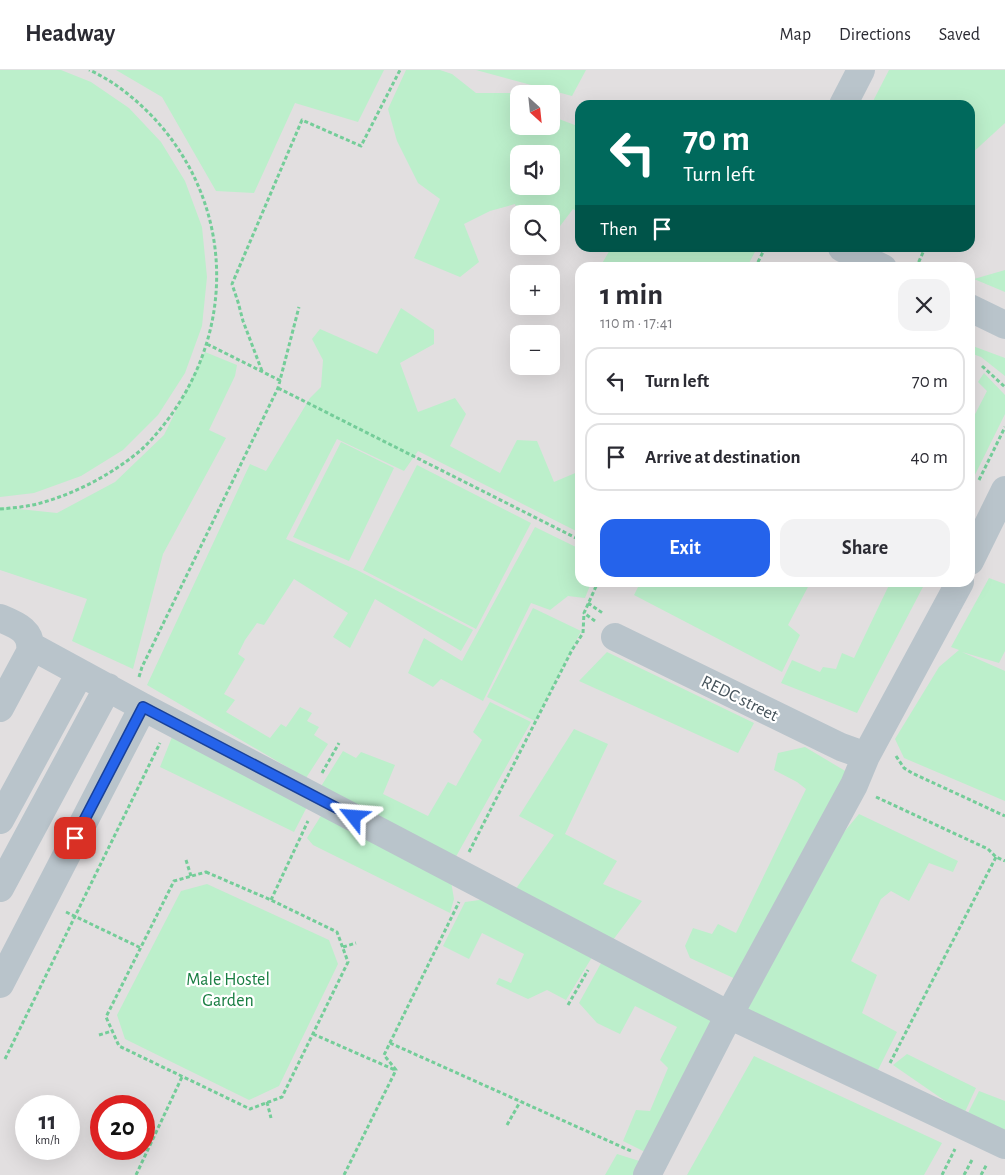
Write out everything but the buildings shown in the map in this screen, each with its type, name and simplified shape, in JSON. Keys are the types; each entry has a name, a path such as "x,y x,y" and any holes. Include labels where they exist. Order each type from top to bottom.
{"lane":[{"path":"846,100 861,70"},
{"path":"850,252 871,262"},
{"path":"975,310 1005,325"},
{"path":"975,551 1005,490"},
{"path":"651,1168 729,1014 854,785 866,756 957,587"},
{"path":"0,618 20,626 31,646 30,652 0,708"},
{"name":"REDC street","path":"615,638 841,747 866,756"},
{"path":"31,646 137,704 729,1014 1005,1145"},
{"path":"0,820 80,673"},
{"path":"0,888 108,688"},
{"path":"0,984 42,903 137,704"}],"path":[{"path":"0,509 37,504 75,492 110,473 142,449 171,416 194,379 207,344 217,294 216,250 207,208 190,167 166,131 135,99 100,75 89,70"},
{"path":"262,371 245,328 232,284 302,120 361,146 400,70"},
{"path":"137,704 142,667 281,381 299,308"},
{"path":"207,344 281,381"},
{"path":"982,366 1005,387"},
{"path":"278,388 575,537"},
{"path":"979,480 1005,427"},
{"path":"396,1070 384,1055 461,898 459,873 583,633 584,612 596,587"},
{"path":"584,612 615,638"},
{"path":"5,1059 163,737"},
{"path":"271,900 339,743"},
{"path":"904,768 1005,816"},
{"path":"854,785 988,850 996,857 1005,861"},
{"path":"888,1068 996,857"},
{"path":"186,860 191,876"},
{"path":"206,872 271,900 337,932 348,962 282,1096 250,1109 118,1046 106,1017 174,881 206,872"},
{"path":"42,903 75,916 141,948"},
{"path":"343,947 356,944"},
{"path":"568,1004 601,947"},
{"path":"99,1035 112,1031"},
{"path":"313,1034 396,1070"},
{"path":"390,1043 520,1102 651,1168"},
{"path":"344,1175 396,1070"},
{"path":"136,1175 182,1077"},
{"path":"267,1102 271,1118"},
{"path":"508,1125 520,1102"}],"shaded area":[{"path":"0,70 1005,70 1005,1175 0,1175"}],"green space":[{"path":"0,70 61,70 91,82 129,108 161,142 185,181 202,227 207,277 202,326 185,373 158,415 123,450 81,476 34,493 0,497"},
{"path":"116,70 384,70 358,122 295,103 254,193 216,191 162,97"},
{"path":"406,70 440,70 452,74 476,93 510,93 510,135 560,135 560,119 575,125 575,210 573,209 560,226 560,205 515,204 490,211 464,224 479,262 460,277 414,258 440,199 418,183 397,141 388,109"},
{"path":"476,70 586,70 572,96 560,93 560,85 531,85"},
{"path":"889,70 1005,70 1005,123 975,150 975,100 874,100"},
{"path":"609,252 755,252 750,262 603,262"},
{"path":"1005,270 1005,292 975,279"},
{"path":"401,308 434,330 434,344 400,363 418,412 455,398 466,414 450,446 500,473 517,440 537,441 554,482 575,473 575,530 418,451 404,471 337,439 286,539 357,570 473,630 461,651 375,599 350,648 333,637 348,613 294,579 264,625 257,623 245,640 238,654 245,659 224,694 235,700 226,712 270,738 281,724 286,727 300,707 312,713 307,721 319,727 314,735 328,744 306,778 147,685 250,464 266,471 310,398 321,387 323,360 312,339 320,329 377,354"},
{"path":"975,347 1005,358 1005,376 981,357 975,355"},
{"path":"205,352 237,365 235,376 209,430 226,438 163,554 133,669 72,641 87,599 0,570 0,507 57,513 115,482 164,435"},
{"path":"984,373 1005,395 1005,414 975,475 975,414 987,391 978,382"},
{"path":"341,442 394,468 349,561 293,537"},
{"path":"417,465 531,523 476,629 363,570"},
{"path":"535,527 575,547 575,587 589,587 585,598 568,596 550,610 531,603 483,701 441,679 433,687 408,673 424,638 462,661"},
{"path":"989,578 1005,584 1005,651 999,663 962,652 1005,671 1005,801 904,758 895,739 939,667 959,650 951,647"},
{"path":"638,587 808,587 788,625 800,635 782,672 634,595"},
{"path":"888,587 923,587 857,713 781,683 792,660 820,672 823,667 836,669 842,653 854,658"},
{"path":"533,608 581,631 535,721 487,697"},
{"path":"607,652 754,723 738,753 579,681"},
{"path":"490,702 531,722 453,862 320,788 343,751 356,758 361,752 395,765 383,794 428,816 448,782 456,786 482,740 473,732"},
{"path":"574,729 608,744 565,834 617,861 603,884 642,901 613,940 515,890 554,835 519,816"},
{"path":"174,732 310,801 294,832 160,767"},
{"path":"805,747 852,775 740,981 690,958 685,946 693,928 712,934 718,924 736,933 806,789 774,770 778,753"},
{"path":"324,811 450,875 454,899 450,913 313,845 307,838"},
{"path":"859,814 958,861 953,872 929,863 909,901 891,891 881,899 851,961 877,975 862,1013 897,1032 878,1070 746,1009 839,838"},
{"name":"Male Hostel Garden","path":"207,884 329,940 338,964 279,1086 249,1100 125,1039 117,1015 181,891"},
{"path":"494,898 597,949 566,1000 547,990 528,999 496,984 499,978 511,983 524,954 482,933 469,959 443,946 465,902"},
{"path":"605,956 720,1016 653,1156 623,1141 636,1110 650,1111 668,1068 660,1060 677,1027 635,1006 620,1034 597,1023 579,1003"},
{"path":"907,1054 976,1088 964,1114 893,1065"},
{"path":"754,1056 942,1143 924,1175 687,1175"},
{"path":"979,1091 1005,1101 1005,1132 968,1113"},
{"path":"617,1154 649,1164 643,1175 605,1175"}],"route":[{"path":"75,838 143,707 354,817"}]}
